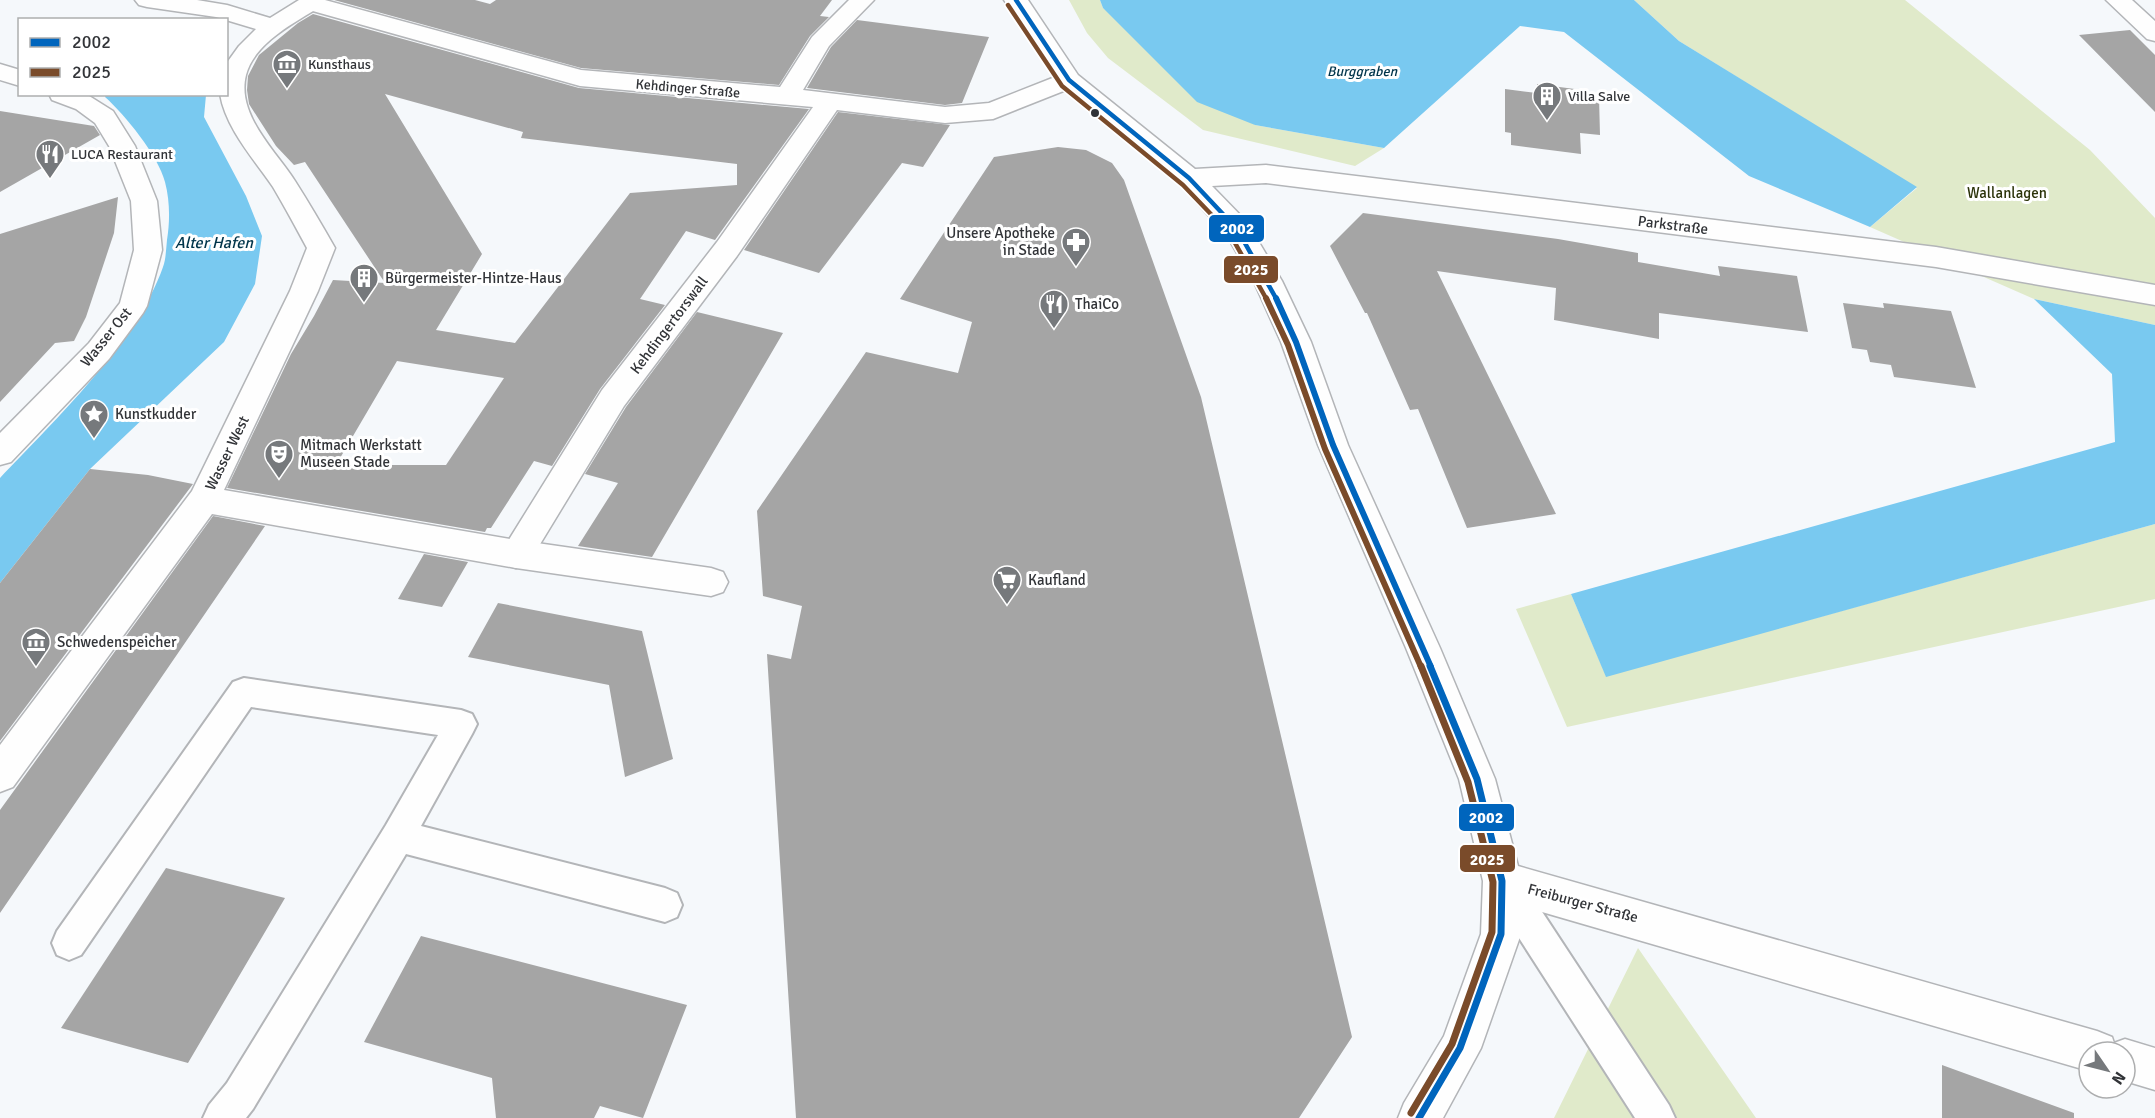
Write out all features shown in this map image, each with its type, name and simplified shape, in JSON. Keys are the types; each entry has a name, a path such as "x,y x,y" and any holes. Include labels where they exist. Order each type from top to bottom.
{"street":[{"path":"147,0 219,10 274,27"},
{"path":"787,96 820,42 862,0"},
{"path":"1016,0 1070,80 1189,178 1237,230 1268,281 1296,342 1333,445 1423,648 1477,779 1502,881 1501,934 1460,1048 1419,1118"},
{"path":"2118,0 2155,34"},
{"name":"Wasser West","path":"312,1 254,43 242,58 233,76 234,98 239,116 283,182 321,248 304,291 204,500 516,554 711,582"},
{"name":"Kehdinger Straße","path":"312,1 580,78 787,96 945,115 993,111 1070,80"},
{"path":"0,72 18,77"},
{"name":"Wasser Ost","path":"0,453 99,351 133,306 148,250 144,201 122,146 104,117 85,103 66,96"},
{"name":"Kehdingertorswall","path":"516,554 613,398 727,249 830,101"},
{"name":"Parkstraße","path":"1189,178 1266,174 1936,257 2155,295"},
{"path":"0,776 204,500"},
{"name":"Freiburger Straße","path":"1502,881 1689,932 2077,1046"},
{"path":"2137,1064 2155,1069"}],"lane":[{"path":"69,944 244,692 461,724 398,836 240,1096 222,1118"},
{"path":"398,836 665,905"},
{"path":"1502,881 1656,1118"}],"green space":[{"path":"1069,0 1100,0 1103,8 1255,125 1384,148 1355,166 1203,130 1108,58 1087,33"},
{"name":"Wallanlagen","path":"1634,0 1905,0 2090,150 2155,218 2155,325 2034,299 1870,227 1917,188 1679,41"},
{"path":"2155,524 2155,599 1567,727 1516,609 1571,594 1606,676"},
{"path":"1638,948 1756,1118 1554,1118"}],"water":[{"name":"Burggraben","path":"1100,0 1634,0 1679,41 1917,187 1870,227 1749,176 1564,32 1520,26 1384,148 1255,125 1197,102 1103,8"},
{"name":"Alter Hafen","path":"206,96 204,117 246,196 262,236 255,284 224,342 90,469 0,583 0,478 69,406 114,352 150,296 165,261 169,218 168,196 161,171 131,125 105,97"},
{"path":"2034,299 2155,325 2155,524 1606,677 1571,594 2115,442 2112,374"}],"building":[{"path":"334,0 475,0 490,4 496,0 832,0 820,16 829,17 810,36 779,85 581,68"},
{"path":"313,14 579,88 809,109 715,240 686,231 640,299 665,305 600,389 552,466 534,461 491,528 487,528 485,532 227,488 291,354 333,280 385,283 305,162 294,165 276,146 249,104 248,76 259,55 298,23","holes":["385,94 523,132 521,138 737,164 737,185 630,193 515,343 436,330 482,254","397,361 504,378 446,465 336,465"]},
{"path":"857,20 989,37 962,103 945,105 807,88 831,47"},
{"path":"2130,30 2155,55 2155,112 2079,35"},
{"name":"Villa Salve","path":"1537,84 1582,90 1582,95 1599,97 1600,135 1580,133 1581,154 1511,145 1511,133 1505,132 1505,89 1537,93"},
{"path":"0,111 94,126 100,135 0,192"},
{"path":"838,112 950,125 923,167 902,163 819,273 744,250"},
{"name":"Kaufland","path":"1058,147 1086,150 1112,163 1124,180 1201,397 1352,1037 1299,1118 796,1118 767,654 791,659 802,606 763,596 757,511 866,352 958,373 972,322 900,299 994,157"},
{"path":"118,197 114,233 86,317 74,341 55,343 0,402 0,234"},
{"path":"1363,213 1558,239 1638,253 1638,262 1720,276 1718,266 1797,276 1808,332 1659,313 1659,339 1554,320 1556,288 1437,271 1556,514 1467,528 1418,409 1410,410 1367,313 1330,246"},
{"path":"1843,303 1884,308 1883,303 1951,311 1976,388 1894,377 1891,365 1870,362 1867,350 1852,348"},
{"path":"697,312 783,333 652,557 578,546 618,483 585,474 626,407"},
{"name":"Schwedenspeicher","path":"90,469 148,475 193,484 0,741 0,583"},
{"path":"213,516 265,526 0,913 0,810"},
{"path":"424,554 468,562 442,607 398,599"},
{"path":"498,603 642,631 673,759 625,777 609,685 468,657"},
{"path":"166,868 285,898 188,1063 61,1028"},
{"path":"421,936 687,1005 643,1118 600,1106 594,1118 496,1118 492,1078 364,1042"},
{"path":"1942,1065 2074,1113 2074,1118 1942,1118"}],"transit line":[{"name":"2002","path":"1016,0 1069,80 1189,178 1237,229 1268,281 1296,342 1333,445 1423,648 1477,779 1502,881 1501,934 1460,1048 1419,1118"},
{"name":"2025","path":"1008,5 1062,86 1183,185 1230,234 1260,285 1288,345 1325,449 1415,652 1468,782 1493,882 1492,932 1452,1044 1411,1113"}],"place":[{"name":"Kunsthaus","path":"287,90"},
{"name":"Villa Salve","path":"1547,122"},
{"name":"LUCA Restaurant","path":"50,180"},
{"name":"Unsere Apotheke in Stade","path":"1076,268"},
{"name":"Bürgermeister-Hintze-Haus","path":"364,304"},
{"name":"ThaiCo","path":"1054,330"},
{"name":"Kunstkudder","path":"94,440"},
{"name":"Mitmach Werkstatt Museen Stade","path":"279,480"},
{"name":"Kaufland","path":"1007,606"},
{"name":"Schwedenspeicher","path":"36,668"}]}
